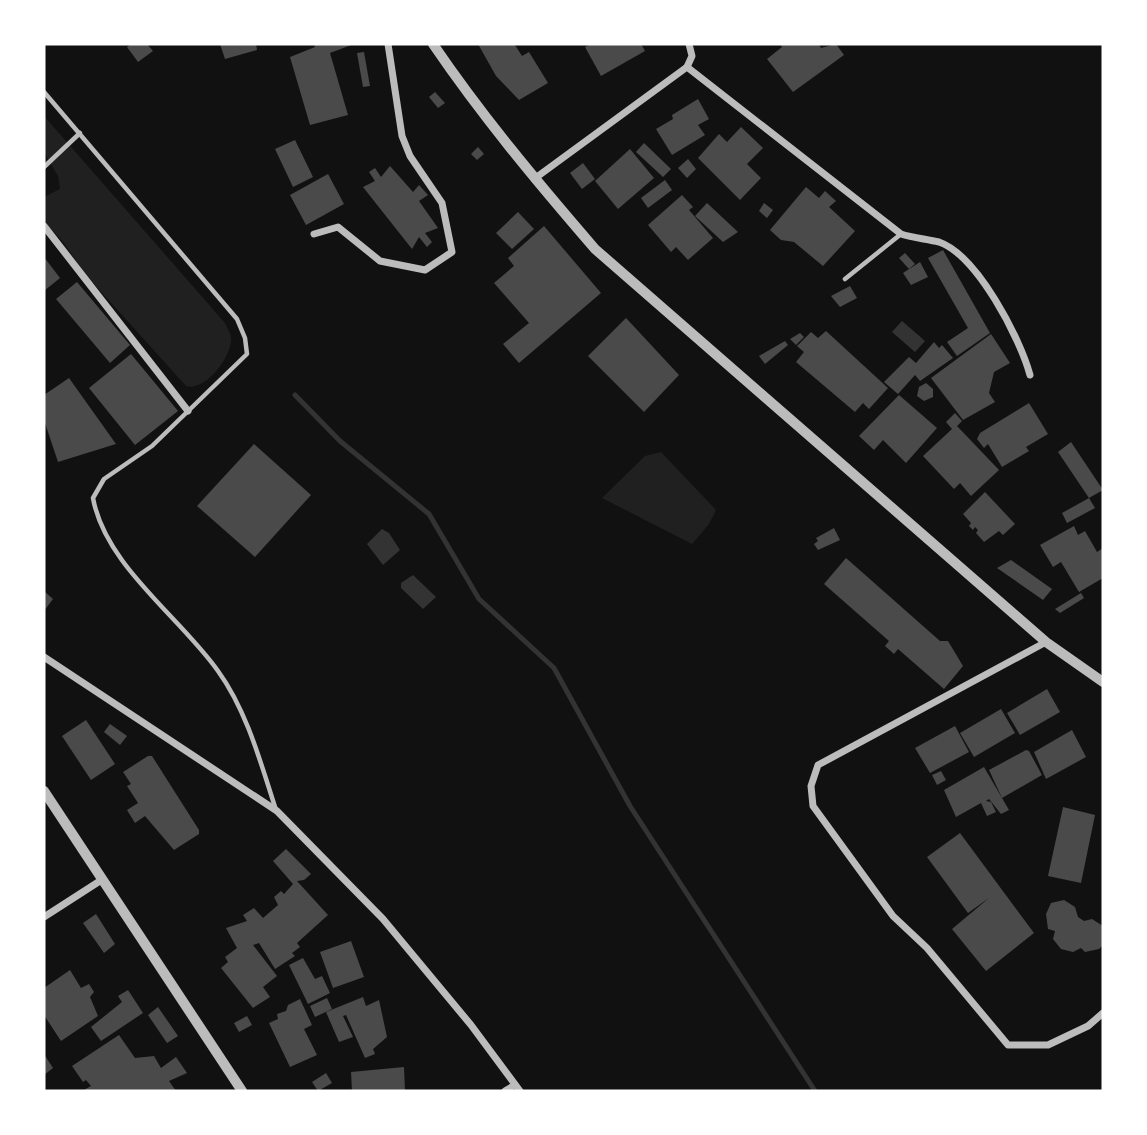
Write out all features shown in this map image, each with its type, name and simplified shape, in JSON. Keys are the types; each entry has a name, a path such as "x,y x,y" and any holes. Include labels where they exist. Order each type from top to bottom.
{"street":[{"path":"314,234 338,228 380,261 425,271 452,252 442,203 410,156 402,136 388,44"},
{"path":"433,44 534,179 595,249 1046,642 1103,681"},
{"path":"534,179 687,67 692,56 690,44"},
{"path":"687,67 901,234 939,243 958,254 978,275 1023,349 1030,375"},
{"path":"44,226 188,411"},
{"path":"1046,642 818,765 811,786 813,806 893,916 927,948 1008,1045 1048,1045 1088,1026 1103,1013"},
{"path":"44,657 277,811 383,919 471,1025 518,1088 505,1091"},
{"path":"44,791 242,1091"},
{"path":"44,917 103,879"}],"lane":[{"path":"44,92 237,319 245,338 247,354 152,446 104,479 93,498 103,528 133,573 219,672 252,737 277,811"},
{"path":"44,167 80,133"},
{"path":"845,279 901,234"}],"shaded area":[{"path":"44,116 225,323 231,338 227,354 216,371 201,384 186,386 86,275 64,243 44,221 44,197 60,189 58,176 44,152"},
{"path":"902,321 925,341 915,352 892,332"},
{"path":"661,452 716,510 709,524 692,544 602,498 645,456"},
{"path":"382,529 389,533 400,550 383,565 367,544"},
{"path":"413,575 436,597 423,609 401,588 401,583"}],"building":[{"path":"131,44 147,44 153,51 138,62 127,47"},
{"path":"220,44 256,44 257,50 225,59"},
{"path":"314,44 354,44 330,53 348,115 310,125 290,57 315,47"},
{"path":"478,44 517,44 515,45 522,56 529,52 548,83 519,100 496,76"},
{"path":"591,44 641,44 645,51 601,76 585,47"},
{"path":"780,44 819,44 821,48 836,44 844,55 793,92 767,59 782,47"},
{"path":"364,52 370,86 363,87 357,53"},
{"path":"435,92 445,103 438,108 429,97"},
{"path":"698,99 709,119 698,125 705,135 672,155 656,129"},
{"path":"741,127 763,148 747,164 761,178 740,200 698,158 719,134 727,142"},
{"path":"295,140 313,177 293,187 275,149"},
{"path":"644,143 671,169 663,177 636,152"},
{"path":"478,147 484,154 477,160 471,154"},
{"path":"630,149 654,178 618,209 595,181"},
{"path":"688,159 696,169 687,178 678,168"},
{"path":"583,163 595,179 582,189 570,173"},
{"path":"390,166 413,192 419,185 428,195 419,201 438,228 425,233 432,242 427,247 419,237 412,249 363,187 375,181 369,172 375,168 381,177"},
{"path":"328,174 344,204 306,225 290,195"},
{"path":"665,180 672,190 648,208 641,198"},
{"path":"806,187 819,198 825,191 836,201 829,207 855,231 823,266 794,242 781,240 770,230"},
{"path":"682,195 693,207 689,210 713,238 688,260 676,247 671,252 648,225"},
{"path":"707,203 738,232 723,242 695,216"},
{"path":"764,203 773,210 767,218 759,211"},
{"path":"518,212 534,229 512,249 496,233"},
{"path":"544,226 601,293 519,363 503,344 529,323 494,283 514,266 508,258"},
{"path":"943,250 990,333 957,356 947,342 968,328 928,258"},
{"path":"905,253 915,264 909,269 899,258"},
{"path":"44,257 60,278 44,291"},
{"path":"920,262 928,277 911,285 903,273"},
{"path":"77,282 130,345 110,363 56,299"},
{"path":"850,286 857,298 840,307 831,296"},
{"path":"626,318 679,375 644,412 588,356"},
{"path":"826,331 888,388 869,409 863,403 855,412 796,362 804,352 797,346 811,332 818,338"},
{"path":"800,333 804,337 796,345 790,339"},
{"path":"991,334 1010,363 994,372 989,393 995,402 963,420 931,378"},
{"path":"785,341 788,345 765,364 759,356"},
{"path":"934,342 939,348 942,345 953,358 920,381 915,375 898,394 884,382 909,357 916,363"},
{"path":"131,354 178,411 135,445 89,388"},
{"path":"69,378 116,444 58,462 44,420 44,395"},
{"path":"926,383 933,389 933,397 924,401 917,396 919,387"},
{"path":"899,395 937,428 906,463 883,440 874,450 859,436"},
{"path":"1029,403 1048,434 1026,447 1029,451 1002,467 988,444 984,448 977,439 980,433"},
{"path":"955,413 962,421 957,426 999,470 971,496 960,483 954,489 923,456 952,429 946,422"},
{"path":"1071,442 1103,490 1089,498 1058,452"},
{"path":"254,444 311,495 255,557 197,506"},
{"path":"985,492 1015,524 1003,535 999,531 984,542 976,533 978,530 969,526 971,523 963,514"},
{"path":"1089,498 1095,508 1067,523 1062,513"},
{"path":"1074,526 1078,535 1085,531 1097,552 1103,548 1103,578 1079,592 1061,562 1053,567 1040,545"},
{"path":"834,528 840,540 818,550 814,544 818,541 816,538"},
{"path":"846,558 940,641 948,641 963,666 944,689 898,649 894,654 885,646 889,641 824,584"},
{"path":"1011,560 1052,589 1043,600 997,568"},
{"path":"44,591 53,599 44,611"},
{"path":"1081,593 1084,598 1060,613 1055,609"},
{"path":"1047,689 1060,712 1020,735 1007,713"},
{"path":"1001,709 1015,733 974,757 960,733"},
{"path":"86,720 115,764 91,780 62,736"},
{"path":"110,724 127,736 120,745 104,732"},
{"path":"955,726 969,752 930,773 915,748"},
{"path":"1072,730 1086,757 1046,779 1034,752"},
{"path":"1026,750 1042,775 1002,798 989,770"},
{"path":"152,756 199,830 199,834 174,850 145,816 135,823 127,810 138,803 127,786 131,784 123,772"},
{"path":"984,767 1009,810 1001,814 989,799 986,801 991,802 996,812 987,816 981,803 956,817 944,790"},
{"path":"941,771 946,780 937,785 932,775"},
{"path":"1063,807 1095,815 1081,883 1048,876"},
{"path":"960,833 1034,933 986,971 952,929 989,898 968,913 927,857"},
{"path":"286,849 311,874 304,880 297,881 328,915 297,943 300,947 292,953 295,956 275,969 259,943 253,945 277,976 263,987 270,997 253,1008 221,968 228,962 225,957 237,948 226,928 247,921 243,915 254,908 263,918 278,905 274,897 281,891 284,894 293,884 273,861"},
{"path":"1064,900 1075,907 1078,917 1084,921 1092,919 1103,926 1103,945 1099,949 1085,952 1081,948 1073,952 1061,949 1053,939 1055,931 1048,929 1046,914 1051,903"},
{"path":"96,914 115,944 104,953 83,923"},
{"path":"351,941 364,977 333,988 320,952"},
{"path":"303,958 315,979 322,976 330,993 308,1004 289,965"},
{"path":"70,970 81,988 89,984 94,992 90,997 98,1016 61,1041 44,1015 44,988"},
{"path":"128,990 143,1013 101,1041 91,1027 122,1002 118,996"},
{"path":"363,997 366,1006 379,1000 387,1037 373,1049 375,1054 365,1058 346,1015 343,1016 353,1037 339,1042 326,1012"},
{"path":"327,998 332,1009 315,1017 310,1006"},
{"path":"300,999 312,1025 304,1029 317,1055 290,1067 269,1023 278,1019 277,1014 286,1011 288,1005"},
{"path":"158,1007 178,1036 167,1043 148,1015"},
{"path":"247,1016 252,1025 239,1032 234,1023"},
{"path":"119,1035 135,1058 154,1056 161,1068 176,1057 187,1073 169,1081 176,1091 82,1091 91,1086 86,1080 83,1082 72,1066"},
{"path":"44,1054 53,1068 44,1075"},
{"path":"404,1067 405,1091 352,1091 351,1072"},
{"path":"326,1073 332,1083 318,1091 312,1082"}],"waterway":[{"path":"295,395 340,441 429,514 479,599 554,668 630,806 815,1091"}]}
